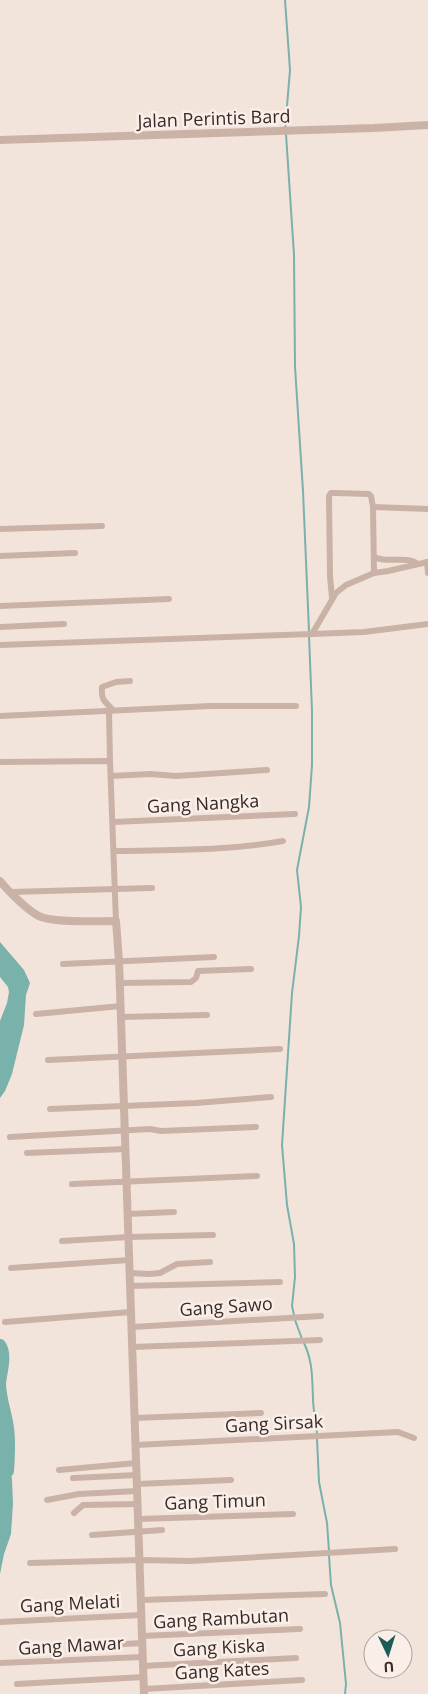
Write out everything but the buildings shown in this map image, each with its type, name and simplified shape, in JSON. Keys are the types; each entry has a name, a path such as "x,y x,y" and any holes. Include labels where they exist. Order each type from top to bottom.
{"street":[{"name":"Jalan Perintis Bard","path":"0,140 428,124"},
{"path":"332,598 329,496 331,493 368,494 372,496 374,573"},
{"path":"373,507 428,510"},
{"path":"0,529 102,526"},
{"path":"0,556 75,553"},
{"path":"374,557 380,559 412,560 418,564"},
{"path":"311,634 332,598 346,585 374,573 428,562 428,573"},
{"path":"0,606 169,599"},
{"path":"0,627 64,624"},
{"path":"0,645 364,632 428,624"},
{"path":"130,681 116,682 102,687 102,698 111,711 110,761 121,1006 144,1692"},
{"path":"0,716 210,706 296,706"},
{"path":"0,762 110,761"},
{"path":"111,776 150,774 176,776 267,770"},
{"name":"Gang Nangka","path":"113,822 295,814"},
{"path":"114,851 249,847 283,841"},
{"path":"0,881 29,910 41,917 116,921"},
{"path":"11,892 152,888"},
{"path":"63,964 214,957"},
{"path":"120,982 191,982 196,978 198,971 251,969"},
{"path":"36,1014 121,1006"},
{"path":"121,1017 207,1015"},
{"path":"48,1060 280,1049"},
{"path":"50,1109 196,1103 271,1097"},
{"path":"10,1137 125,1130 153,1129 161,1131 256,1128"},
{"path":"27,1153 126,1149"},
{"path":"72,1184 257,1176"},
{"path":"128,1214 174,1212"},
{"path":"62,1241 128,1236 213,1235"},
{"path":"11,1268 129,1260"},
{"path":"130,1273 160,1273 177,1264 210,1262"},
{"path":"130,1286 280,1282"},
{"path":"5,1322 131,1312"},
{"name":"Gang Sawo","path":"132,1327 322,1316"},
{"path":"132,1346 320,1340"},
{"path":"135,1418 261,1413"},
{"name":"Gang Sirsak","path":"136,1445 398,1432 414,1438"},
{"path":"60,1470 136,1464"},
{"path":"73,1478 137,1483 231,1480"},
{"path":"47,1500 137,1483"},
{"path":"74,1513 83,1505 138,1504"},
{"name":"Gang Timun","path":"138,1519 294,1514"},
{"path":"92,1535 162,1530"},
{"path":"30,1564 140,1560 190,1561 395,1549"},
{"path":"141,1600 325,1594"},
{"name":"Gang Melati","path":"0,1622 141,1615"},
{"name":"Gang Rambutan","path":"92,1646 142,1640 300,1630"},
{"name":"Gang Mawar","path":"0,1664 143,1657"},
{"name":"Gang Kiska","path":"143,1666 296,1658"},
{"path":"17,1684 144,1677"},
{"name":"Gang Kates","path":"144,1692 302,1680"},
{"path":"222,1685 223,1694"}],"water":[{"path":"0,942 24,970 30,983 26,995 24,1025 12,1074 0,1098 0,1021 9,992 8,987 0,977"},
{"path":"0,1354 2,1395 13,1503 11,1534 0,1574"}],"waterway":[{"path":"285,0 290,70 285,130"},
{"path":"286,134 294,255 295,367 309,631"},
{"path":"294,1315 292,1306 295,1277 294,1244 287,1205 282,1145 292,993 301,907 297,870 309,807 312,765 309,636"},
{"path":"295,1320 302,1339"},
{"path":"304,1343 312,1370 313,1407 317,1434"},
{"path":"0,1345 3,1354 0,1389 9,1439 8,1471"},
{"path":"317,1439 319,1482 327,1523 329,1551"},
{"path":"329,1556 331,1585 340,1623 346,1684 345,1694"}]}
